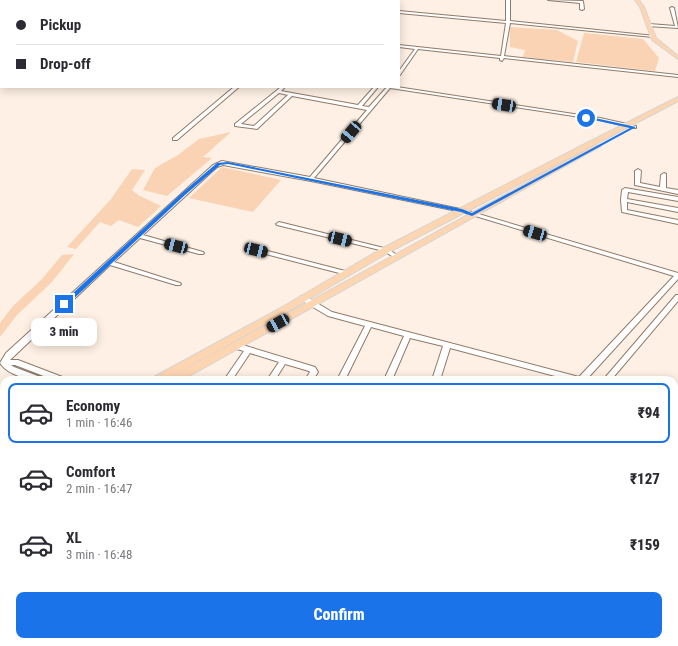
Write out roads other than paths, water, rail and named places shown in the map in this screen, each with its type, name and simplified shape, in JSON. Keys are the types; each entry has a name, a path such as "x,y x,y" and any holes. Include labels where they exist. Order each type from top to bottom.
{"main road":[{"path":"637,0 642,7 657,43 678,58"},
{"path":"642,0 659,38 678,53"},
{"path":"164,376 386,250 678,99"},
{"path":"181,376 312,305 472,215 634,127 678,105"}],"street":[{"path":"502,58 508,23 508,0"},
{"path":"550,0 582,2 582,9"},
{"path":"649,25 677,27 672,9 678,12"},
{"path":"400,12 653,36"},
{"path":"400,48 678,77"},
{"path":"400,73 416,49"},
{"path":"175,139 236,88"},
{"path":"282,88 242,120 259,124 292,94"},
{"path":"359,107 375,88"},
{"path":"312,179 388,88"},
{"path":"395,88 600,120 634,127"},
{"path":"306,97 312,91"},
{"path":"278,92 371,109"},
{"path":"4,363 9,355 218,164 228,163 312,179 462,211 678,275 585,376"},
{"path":"638,171 637,184 678,192"},
{"path":"663,189 664,175"},
{"path":"678,200 626,190 624,200 624,211 678,222"},
{"path":"652,195 652,217"},
{"path":"624,200 678,210"},
{"path":"279,224 386,250 397,257"},
{"path":"138,236 201,253"},
{"path":"256,250 347,273"},
{"path":"109,263 178,284"},
{"path":"610,376 678,297"},
{"path":"303,298 312,305 330,314 565,376"},
{"path":"343,376 369,325"},
{"path":"390,376 408,335"},
{"path":"236,346 313,370 311,376"},
{"path":"437,376 447,346"},
{"path":"231,376 248,350"},
{"path":"274,376 283,361"},
{"path":"4,363 15,362 52,376"},
{"path":"4,363 11,369 29,376"}]}
